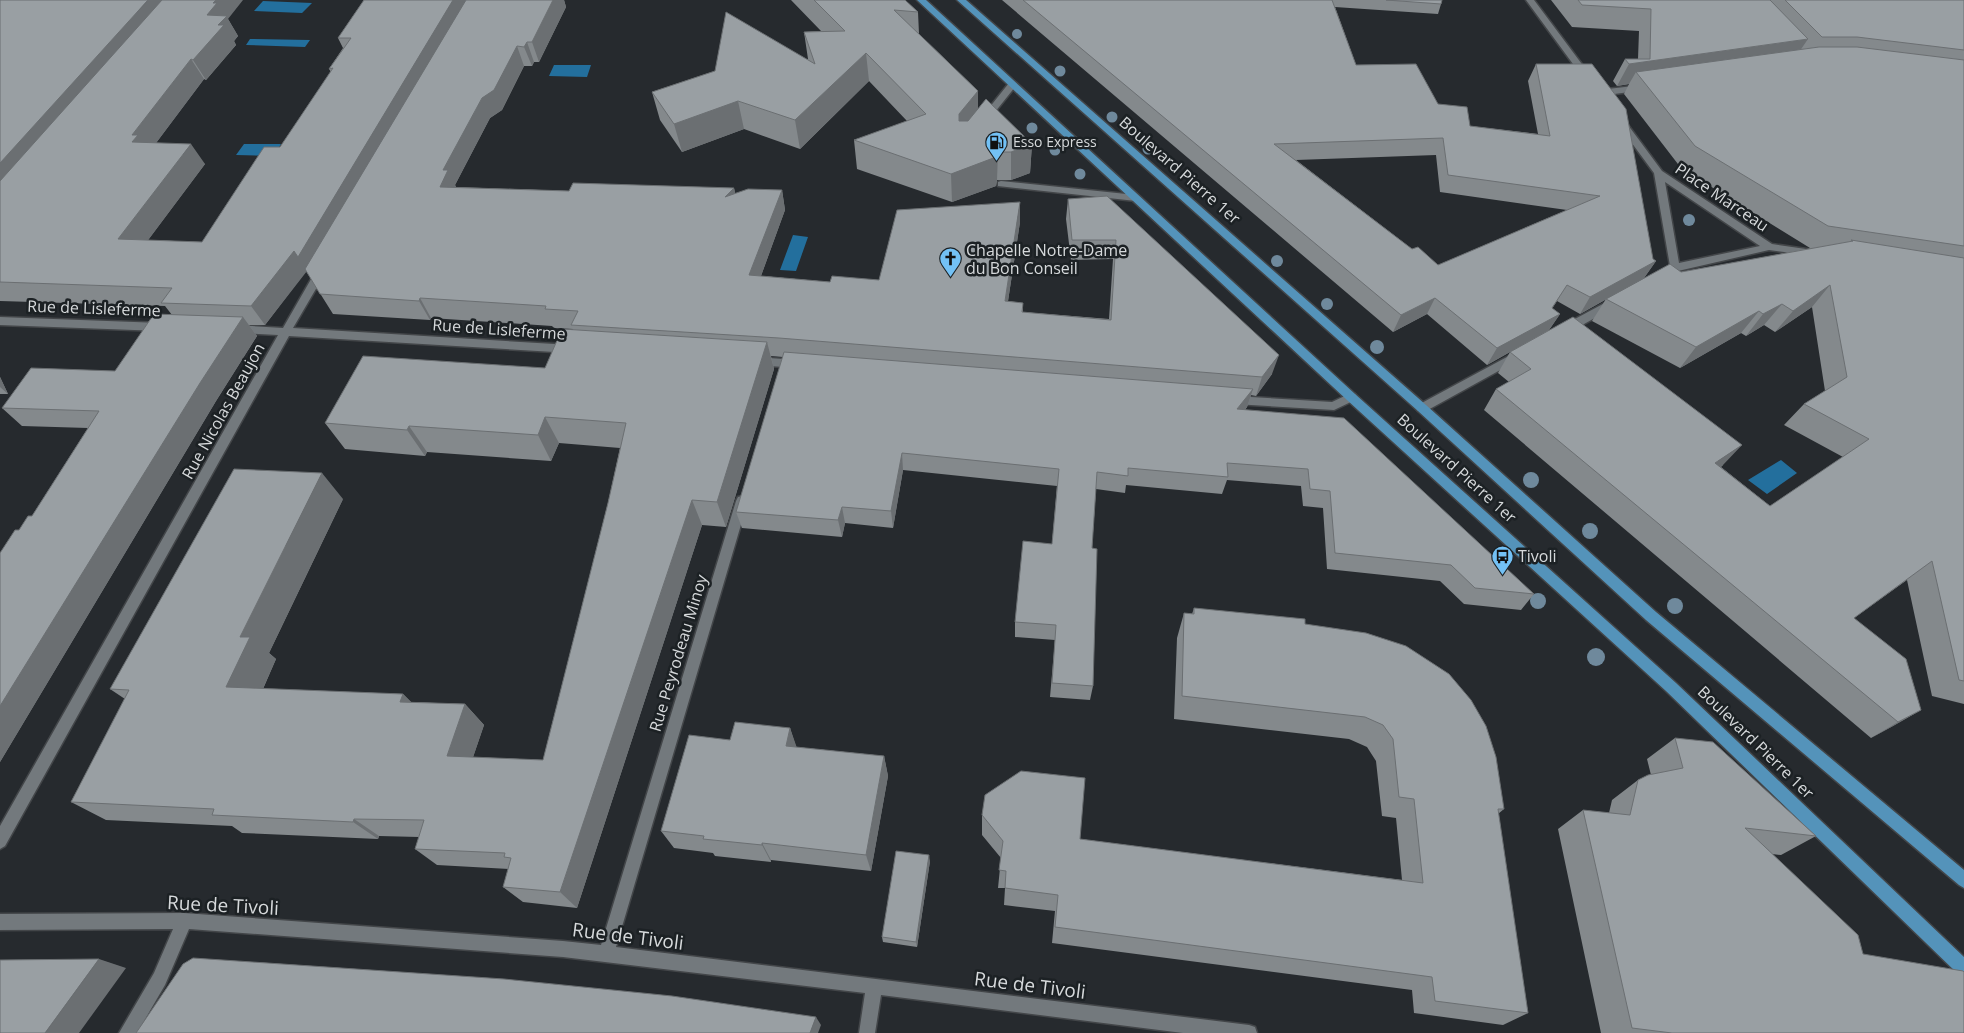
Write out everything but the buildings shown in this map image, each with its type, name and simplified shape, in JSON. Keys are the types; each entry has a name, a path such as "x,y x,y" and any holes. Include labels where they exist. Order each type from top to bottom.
{"main road":[{"name":"Boulevard Pierre 1er","path":"921,0 1351,397 1671,687 1964,968"},
{"name":"Boulevard Pierre 1er","path":"961,0 1422,408 1651,616 1964,880"}],"street":[{"path":"1530,0 1606,101"},
{"path":"980,126 1012,85"},
{"path":"1600,93 1650,86"},
{"path":"1617,117 1659,172"},
{"name":"Place Marceau","path":"1659,172 1769,247"},
{"name":"Place Marceau","path":"1659,172 1675,268 1769,247"},
{"path":"1001,184 1136,198"},
{"path":"1769,247 1827,256"},
{"name":"Rue Nicolas Beaujon","path":"0,841 330,257"},
{"path":"1649,282 1675,268"},
{"path":"1556,334 1624,297"},
{"name":"Rue de Lisleferme","path":"0,321 169,327"},
{"name":"Rue de Lisleferme","path":"229,329 588,350"},
{"path":"1422,408 1530,348"},
{"path":"747,360 782,368 812,366"},
{"path":"1222,399 1334,406 1351,397"},
{"name":"Rue Peyrodeau Minoy","path":"606,954 747,484"},
{"path":"127,1033 148,1002 177,941 184,921"},
{"name":"Rue de Tivoli","path":"0,922 184,921 563,949 1249,1033"},
{"path":"867,1033 874,986"}],"water":[{"path":"263,1 312,3 302,13 254,11"},
{"path":"250,39 310,40 305,47 246,45"},
{"path":"554,65 591,65 587,77 549,76"},
{"path":"244,144 281,144 274,156 236,155"},
{"path":"793,235 808,237 796,271 780,270"},
{"path":"1781,460 1797,473 1767,494 1748,480"}],"place":[{"name":"Esso Express","path":"997,161"},
{"name":"Chapelle Notre-Dame du Bon Conseil","path":"950,278"},
{"name":"Tivoli","path":"1502,575"}]}
